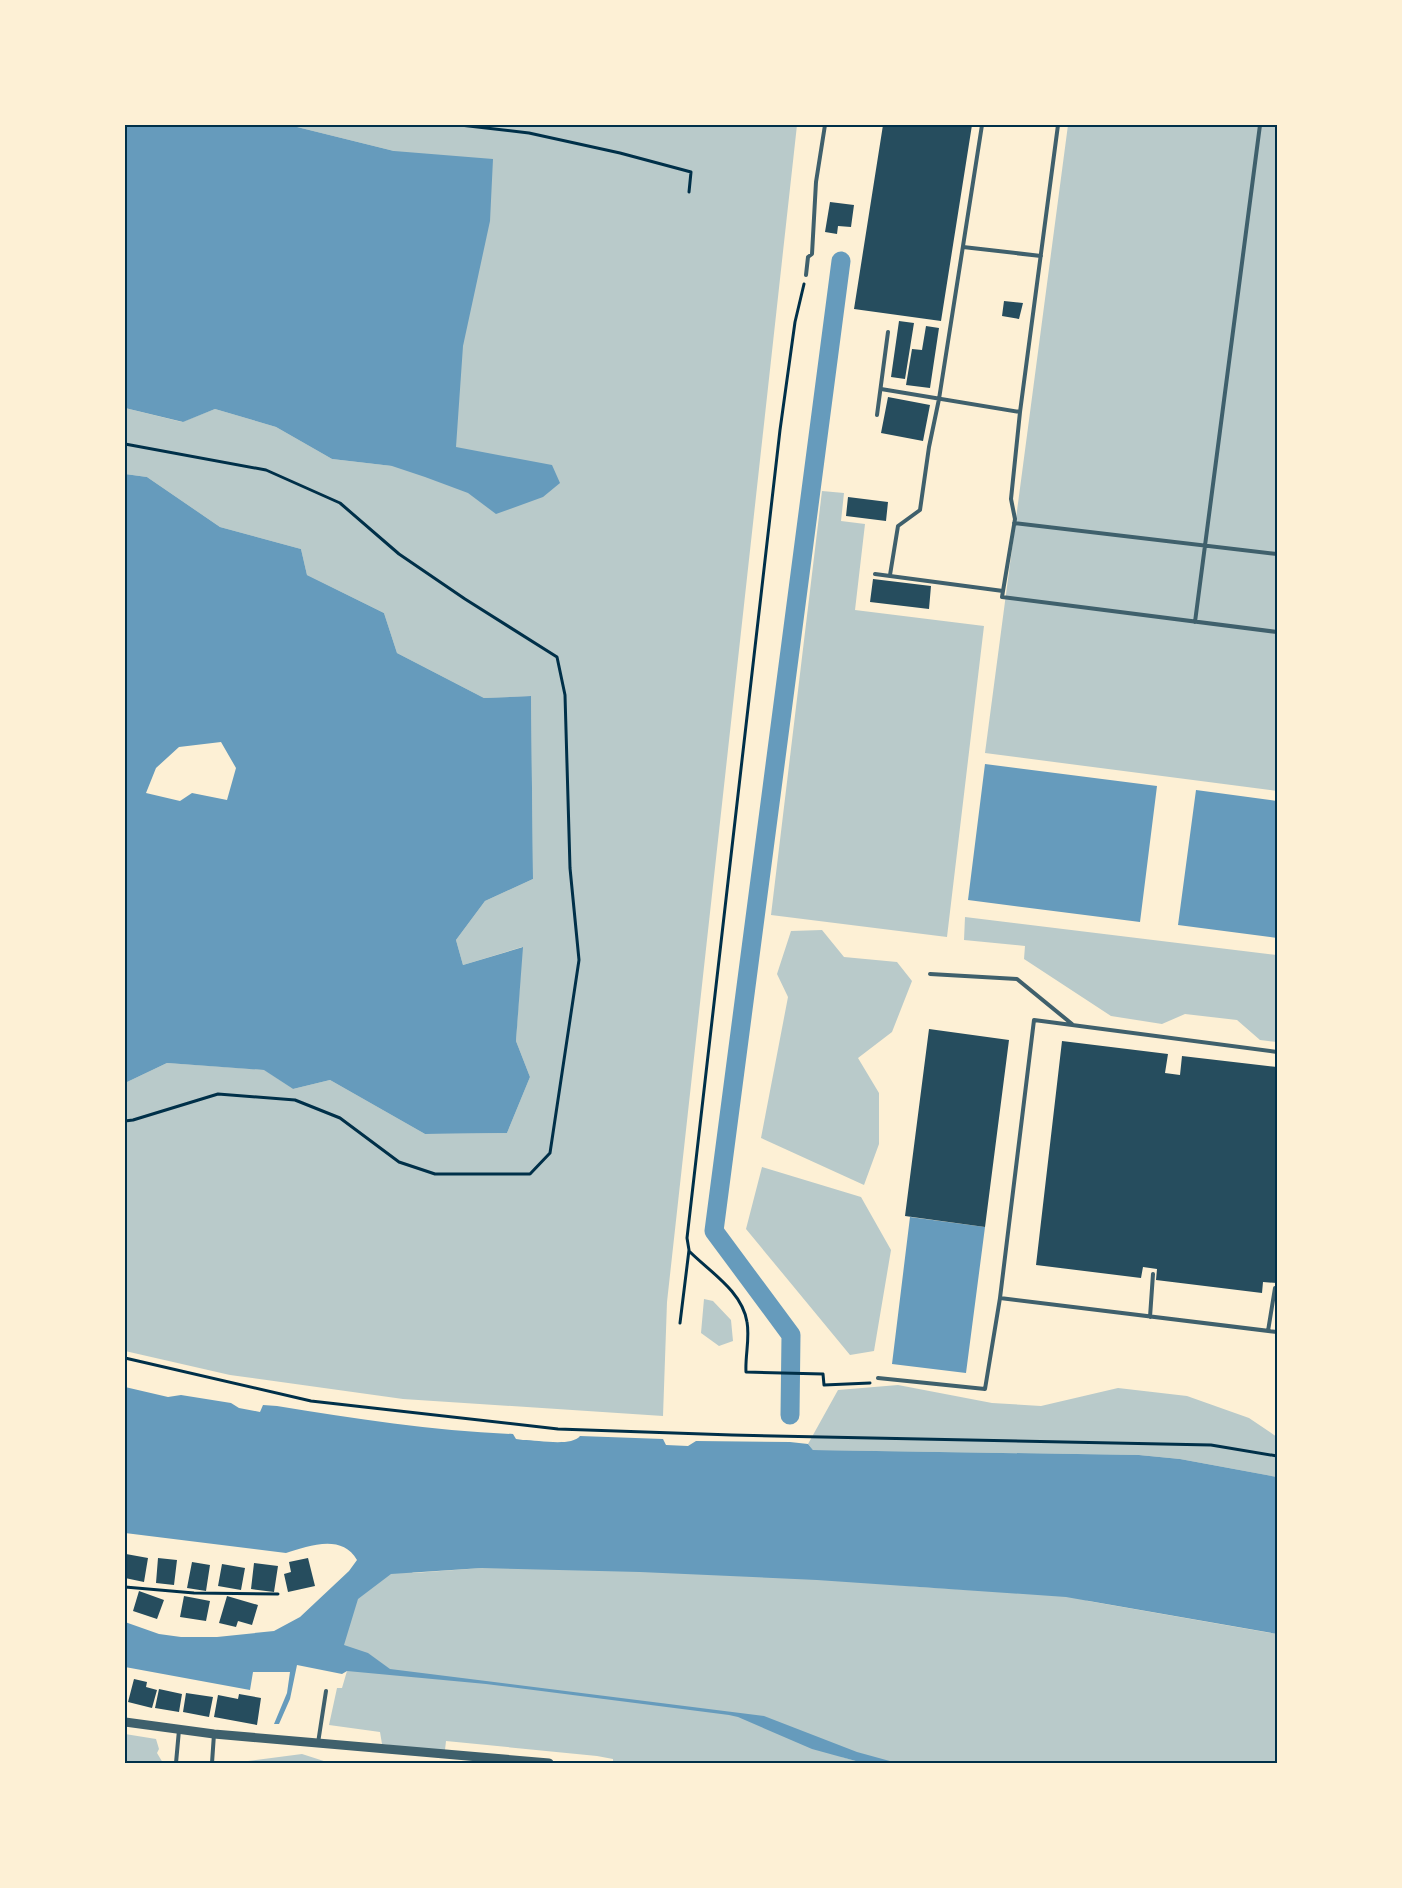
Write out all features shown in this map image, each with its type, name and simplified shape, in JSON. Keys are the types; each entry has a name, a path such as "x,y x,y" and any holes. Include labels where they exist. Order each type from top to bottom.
{"street":[{"path":"125,1722 214,1734 549,1763"}],"lane":[{"path":"806,275 808,257 812,254 816,182 825,125"},
{"path":"890,575 898,526 920,510 982,125"},
{"path":"1058,125 1020,412 1011,499 1014,523 1002,597 1277,632"},
{"path":"1196,622 1260,125"},
{"path":"963,247 1041,256"},
{"path":"877,415 888,332"},
{"path":"880,389 1020,412"},
{"path":"1014,523 1277,554"},
{"path":"875,574 1003,591"},
{"path":"930,974 1017,979 1073,1025"},
{"path":"878,1378 985,1389 1000,1298 1034,1020 1277,1052"},
{"path":"1150,1316 1153,1274"},
{"path":"1268,1331 1275,1288"},
{"path":"1000,1298 1277,1332"},
{"path":"318,1743 326,1691"},
{"path":"176,1763 179,1730"},
{"path":"212,1763 214,1734"}],"path":[{"path":"460,125 529,132 691,172 689,192"},
{"path":"680,1323 689,1250 687,1238 780,430 795,322 806,275"},
{"path":"125,444 266,470 340,503 399,554 464,600 557,657 565,695 570,868 579,960 550,1153 530,1174 435,1174 399,1162 340,1118 295,1100 218,1094 125,1121"},
{"path":"689,1250 731,1291 743,1307 747,1324 746,1372 823,1374 824,1385 870,1384 878,1378"},
{"path":"125,1358 311,1401 558,1429 732,1435 1211,1444 1277,1456"},
{"path":"125,1587 194,1592 278,1594"}],"shaded area":[{"path":"289,125 797,125 667,1302 663,1416 403,1399 230,1375 125,1351 125,1083 167,1063 265,1070 293,1089 330,1080 425,1134 507,1133 530,1077 516,1041 522,947 463,965 456,940 485,901 533,879 531,696 484,698 397,653 384,613 307,575 301,549 220,527 147,477 125,474 125,408 182,422 215,409 276,427 332,459 392,466 394,151"},
{"path":"1068,125 1277,125 1277,791 985,753"},
{"path":"822,491 844,493 841,521 865,524 855,610 984,626 947,937 771,915"},
{"path":"965,917 1277,955 1277,1042 1260,1040 1237,1020 1185,1014 1162,1024 1111,1016 1024,959 1025,946 964,940"},
{"path":"822,930 844,957 897,962 912,981 892,1032 858,1058 879,1093 879,1144 864,1185 761,1138 788,997 777,974 791,931"},
{"path":"762,1167 861,1197 891,1250 874,1351 850,1355 746,1229"},
{"path":"704,1299 713,1301 731,1320 733,1341 719,1346 701,1333"},
{"path":"898,1385 992,1403 1041,1406 1118,1388 1187,1396 1249,1418 1277,1437 1277,1477 1180,1459 1139,1455 813,1450 808,1444 838,1390"},
{"path":"389,1553 413,1573 482,1568 722,1567 920,1587 1078,1596 1088,1601 1277,1634 1277,1763 876,1763 867,1756 852,1754 842,1757 863,1763 621,1763 613,1762 613,1759 597,1756 446,1741 445,1750 428,1750 382,1744 380,1732 329,1725 337,1688 342,1688 347,1671 327,1653 345,1614"},
{"path":"125,1734 156,1739 159,1749 157,1753 163,1763 125,1763"},
{"path":"302,1754 330,1763 232,1763"}],"water":[{"path":"125,125 289,125 394,151 493,159 490,221 463,346 456,447 552,465 560,483 543,497 496,514 468,493 392,466 332,459 276,427 215,409 183,422 125,408"},
{"path":"125,474 147,477 220,527 301,549 307,575 384,613 397,653 484,698 531,696 533,879 485,901 456,940 463,965 523,947 516,1041 530,1077 507,1133 425,1134 330,1080 293,1089 264,1070 167,1063 125,1083","holes":["221,742 236,768 227,800 192,793 180,801 146,793 156,768 179,747"]},
{"path":"985,764 1157,786 1140,922 968,900"},
{"path":"1196,790 1277,801 1277,938 1178,925"},
{"path":"910,1217 985,1227 966,1373 892,1364"},
{"path":"125,1387 168,1397 181,1395 231,1403 239,1408 260,1412 263,1405 277,1406 424,1427 513,1434 516,1439 523,1440 562,1442 576,1439 580,1436 663,1439 666,1445 688,1446 696,1441 790,1442 808,1444 813,1450 1139,1455 1180,1459 1277,1477 1277,1634 1066,1597 817,1580 640,1572 482,1568 391,1574 358,1599 344,1645 368,1653 390,1669 764,1716 857,1752 897,1763 863,1763 812,1749 738,1717 729,1715 486,1684 347,1671 342,1674 297,1665 290,1699 279,1724 274,1724 287,1693 290,1672 253,1672 250,1690 125,1667 125,1622 159,1634 181,1637 217,1637 274,1631 300,1617 349,1571 357,1560 351,1552 334,1544 314,1545 286,1553 125,1533"}],"building":[{"path":"883,125 972,125 941,321 854,309"},
{"path":"830,202 854,205 851,227 838,226 837,234 825,232"},
{"path":"1004,301 1023,303 1019,319 1002,316"},
{"path":"899,321 914,323 905,379 891,377"},
{"path":"926,326 939,328 930,388 906,385 912,349 922,350"},
{"path":"888,397 930,405 923,441 881,433"},
{"path":"848,497 888,502 886,521 846,516"},
{"path":"873,579 931,586 929,609 870,602"},
{"path":"929,1029 1009,1040 985,1227 905,1216"},
{"path":"1062,1041 1168,1054 1165,1073 1180,1075 1182,1056 1277,1067 1277,1283 1263,1282 1262,1293 1156,1280 1157,1269 1143,1267 1141,1278 1036,1265"},
{"path":"126,1554 148,1558 144,1582 125,1578"},
{"path":"158,1558 177,1560 174,1585 156,1583"},
{"path":"308,1558 315,1586 288,1592 284,1574 291,1572 289,1562"},
{"path":"192,1562 210,1565 206,1591 187,1588"},
{"path":"254,1563 278,1566 274,1592 251,1589"},
{"path":"222,1564 245,1568 241,1590 218,1586"},
{"path":"139,1591 164,1600 157,1619 133,1611"},
{"path":"184,1596 210,1601 206,1621 180,1617"},
{"path":"227,1596 258,1605 252,1625 238,1621 236,1627 219,1623"},
{"path":"134,1679 147,1682 146,1687 157,1690 152,1708 128,1702"},
{"path":"159,1689 182,1694 179,1712 155,1708"},
{"path":"186,1693 213,1697 209,1717 183,1712"},
{"path":"239,1694 261,1698 257,1725 214,1717 218,1695 238,1699"}],"waterway":[{"path":"790,1415 791,1335 714,1231 841,261"}]}
